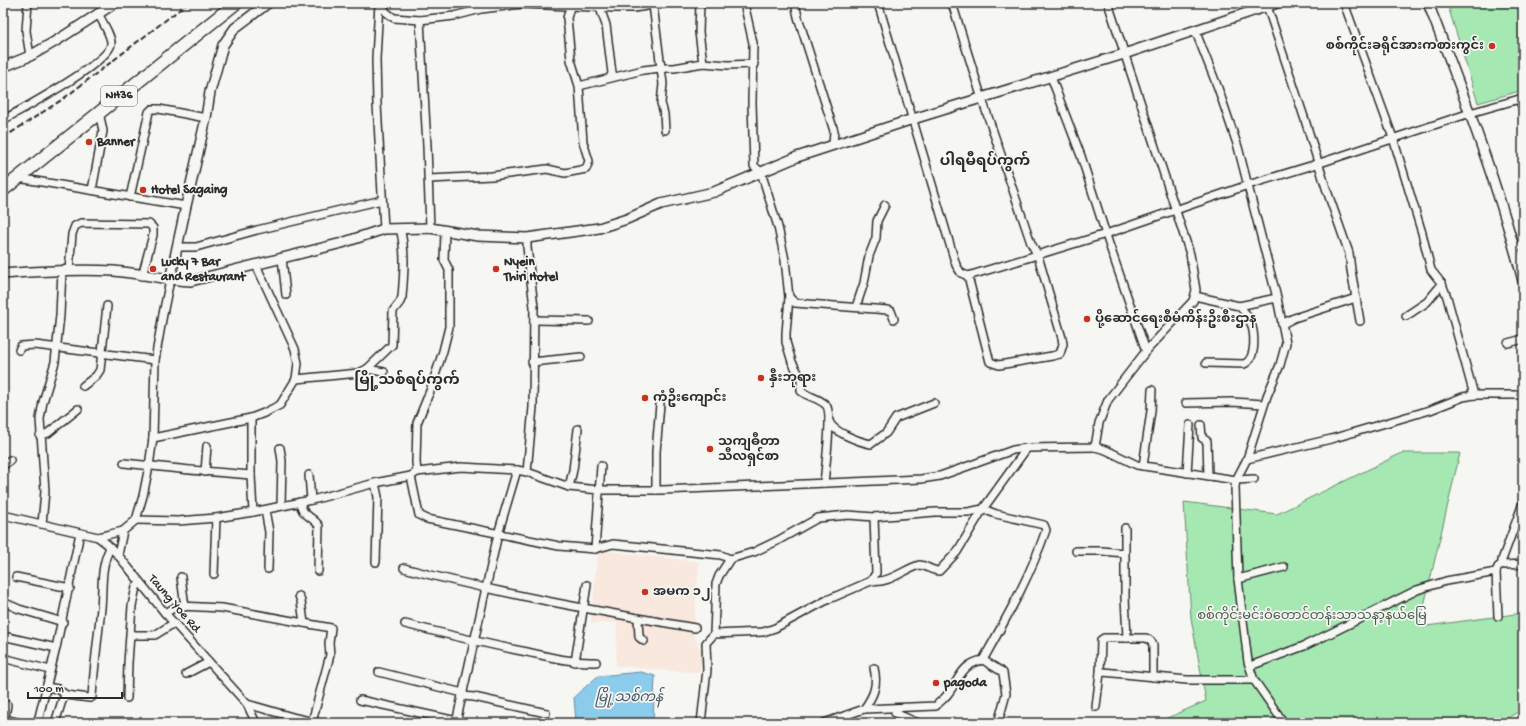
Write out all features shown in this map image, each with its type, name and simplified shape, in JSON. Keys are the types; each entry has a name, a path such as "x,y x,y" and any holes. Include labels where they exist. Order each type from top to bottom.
{"highway":[{"name":"NH36","path":"3,190 236,3"}],"street":[{"path":"28,3 26,31 30,56"},
{"path":"3,67 30,56 56,41 103,9 115,3"},
{"path":"98,537 123,531 136,520 149,466 153,438 155,360 163,314 206,118 210,92 224,42 235,28 268,3"},
{"path":"380,3 386,12 394,18 420,20 454,16 481,10 522,4 570,7 634,8 665,3"},
{"path":"380,3 376,59 384,230"},
{"path":"700,3 699,32 703,63"},
{"path":"744,3 753,43 754,64 752,103 754,166 761,172 778,227 788,278 789,297 786,342 792,362 801,378 801,391 828,407 829,421 824,483"},
{"path":"795,3 798,17 834,131 833,145"},
{"path":"878,3 956,265 961,273 968,276 1038,256 1106,234 1248,185 1470,113 1521,98 1523,109"},
{"path":"952,3 982,99 1031,243 1038,256 1062,344 1060,354 999,365 990,362 968,276"},
{"path":"1095,447 1099,422 1108,400 1146,351 1195,296 1196,290 1190,254 1108,3"},
{"path":"3,274 65,270 115,271 170,280 191,281 342,243 384,230 400,228 430,228 478,236 528,238 599,228 627,219 661,204 714,192 797,157 833,145 1124,54 1266,5 1277,3"},
{"path":"1344,3 1393,138 1422,233 1431,270 1442,284 1448,297 1474,395"},
{"path":"1428,3 1519,246 1523,281"},
{"path":"653,5 663,84 661,103 664,114 665,130"},
{"path":"1266,5 1306,120 1318,163 1349,253 1350,270 1360,321"},
{"path":"429,179 492,176 547,169 565,173 586,170 589,161 583,142 579,86 571,60 567,18 570,7"},
{"path":"600,8 606,25 612,73 610,78"},
{"path":"3,120 69,81 96,63 109,49 112,39 103,9"},
{"path":"420,20 429,179 430,228"},
{"path":"1196,30 1238,147 1277,298 1286,343 1280,365 1264,404 1247,459 1236,480 1238,579 1250,666 1254,680 1284,723"},
{"path":"579,86 643,70 674,68 703,63 728,65 754,64"},
{"path":"1051,77 1081,156 1146,351"},
{"path":"130,197 149,112 152,109 159,108 206,118"},
{"path":"92,190 103,131 99,112"},
{"path":"18,178 186,206"},
{"path":"177,247 196,246 382,200"},
{"path":"856,308 864,283 869,256 876,238 877,222 885,205"},
{"path":"42,524 44,491 40,419 43,402 55,362 65,270 75,226 82,223 149,224 153,228 153,235 142,276"},
{"path":"296,379 359,373 367,369 392,345 393,311 402,297 404,275 402,236 400,228"},
{"path":"445,230 444,260 449,270 449,327 430,391 417,423 416,462 414,474 419,515 427,519 559,546 595,549 613,544 721,555 730,559 754,552 818,518 848,515 874,517 935,512 968,512 983,509 996,514 1044,525 1046,530 1037,556 1018,598 983,660 968,665 947,695 936,706 893,710 864,709 824,723"},
{"path":"527,472 533,407 532,362 534,320 534,307 527,247 528,238"},
{"path":"282,258 286,295"},
{"path":"153,438 251,418 264,413 280,404 296,379 298,363 295,349 256,265"},
{"path":"1406,316 1427,302 1442,284"},
{"path":"1195,296 1239,306 1277,298"},
{"path":"789,297 795,303 891,311 894,319"},
{"path":"1282,324 1294,318 1356,298"},
{"path":"83,386 89,383 99,373 100,354 107,306"},
{"path":"1206,363 1244,364 1251,360 1254,345 1253,329 1250,320 1239,306"},
{"path":"534,320 589,321"},
{"path":"1508,343 1523,339"},
{"path":"19,350 21,346 27,345 155,360"},
{"path":"532,362 580,357"},
{"path":"367,369 384,372"},
{"path":"1143,466 1151,411 1152,390"},
{"path":"1247,459 1331,439 1430,410 1464,397 1474,395 1523,395"},
{"path":"1186,404 1232,402 1264,404"},
{"path":"829,421 830,425 838,430 861,442 871,444 886,433 896,418 934,403"},
{"path":"656,490 656,452 660,404"},
{"path":"40,436 48,433 78,409"},
{"path":"251,418 251,475 253,512"},
{"path":"1201,425 1202,438 1207,441 1208,476"},
{"path":"1187,473 1190,426"},
{"path":"569,487 573,470 578,429"},
{"path":"205,472 207,446"},
{"path":"136,520 178,521 216,518 253,512 311,500 414,474 461,467 517,470 527,472 569,487 599,490 656,490 921,479 940,476 1013,450 1027,448 1095,447 1106,450 1137,465 1236,480 1254,479"},
{"path":"280,448 282,461 281,506"},
{"path":"714,634 763,632 775,628 827,600 872,581 886,581 919,565 924,565 933,570 939,571 957,552 983,509 1027,448"},
{"path":"3,466 10,460"},
{"path":"124,463 205,472 251,475"},
{"path":"595,549 601,466"},
{"path":"360,700 457,722 498,534 517,470"},
{"path":"309,475 311,500"},
{"path":"375,483 378,497 376,562"},
{"path":"300,502 303,512 316,522 318,526 318,571"},
{"path":"1498,616 1496,572 1498,567 1502,564 1502,560 1523,503"},
{"path":"265,510 269,532 268,569"},
{"name":"Taung Yoe Rd","path":"3,516 98,537 118,556 165,613 247,704"},
{"path":"872,581 876,573 874,517"},
{"path":"214,574 216,518"},
{"path":"1124,528 1127,638"},
{"path":"118,556 123,531"},
{"path":"36,723 39,717 70,588 80,533"},
{"path":"46,687 58,689 66,695 85,698 92,697 101,607 102,572 105,558 110,548"},
{"path":"1076,551 1124,553"},
{"path":"701,723 707,670 706,643 714,634 716,584 719,576 730,559"},
{"path":"1502,564 1523,564"},
{"path":"1238,579 1284,567"},
{"path":"404,568 486,589 582,609 695,628"},
{"path":"1250,666 1304,646 1417,590 1446,580 1496,572"},
{"path":"16,577 70,588"},
{"path":"181,577 185,607"},
{"path":"127,698 128,663 134,595 136,587 140,584"},
{"path":"575,662 582,609 587,585"},
{"path":"299,596 303,608 304,623"},
{"path":"3,602 62,622"},
{"path":"165,613 180,606 222,608 331,628 329,643 330,655 315,722 290,717 247,704"},
{"path":"638,618 638,637 644,641"},
{"path":"131,635 155,635 174,623"},
{"path":"405,624 474,641 575,662 596,662"},
{"path":"3,636 56,648"},
{"path":"1096,707 1100,673 1101,640 1104,638 1146,638 1153,645 1153,677"},
{"path":"3,658 50,670"},
{"path":"983,660 1001,670 1003,673 1006,694 998,723"},
{"path":"186,674 209,662"},
{"path":"864,709 876,686 874,668"},
{"path":"379,672 474,697 546,712"},
{"path":"1100,673 1110,672 1187,680 1254,680"},
{"path":"55,723 62,701 66,695"},
{"path":"247,704 256,723"},
{"path":"7,705 4,721 21,723"},
{"path":"893,710 900,717 902,723"},
{"path":"893,710 918,723"}],"shaded area":[{"name":"အမက ၁၂","path":"598,550 699,562 693,635 703,654 699,673 616,666 617,622 591,623"}],"green space":[{"name":"စစ်ကိုင်းခရိုင်အားကစားကွင်း","path":"1447,3 1523,3 1523,90 1478,103"},
{"name":"စစ်ကိုင်းမင်းဝံတောင်တန်းသာသနာ့နယ်မြေ","path":"1402,453 1460,453 1419,627 1523,613 1523,709 1499,723 1156,723 1206,701 1191,618 1184,502 1277,514"}],"water":[{"name":"မြို့သစ်ကန်","path":"641,672 655,676 653,723 576,723 574,697 598,676"}],"railway":[{"path":"3,138 63,99 188,3"}],"place":[{"name":"စစ်ကိုင်းခရိုင်အားကစားကွင်း","path":"1492,46"},
{"name":"Banner","path":"89,142"},
{"name":"Hotel Sagaing","path":"143,190"},
{"name":"Lucky 7 Bar and Restaurant","path":"153,269"},
{"name":"Nyein Thiri Hotel","path":"496,269"},
{"name":"ပို့ဆောင်ရေးစီမံကိန်းဦးစီးဌာန","path":"1087,319"},
{"name":"နှီးဘုရား","path":"761,378"},
{"name":"ကံဦးကျောင်း","path":"645,398"},
{"name":"သကျဓီတာ သီလရှင်စာ","path":"710,449"},
{"name":"အမက ၁၂","path":"645,592"},
{"name":"pagoda","path":"936,683"}],"district":[{"name":"ပါရမီရပ်ကွက်","path":"985,162"},
{"name":"မြို့သစ်ရပ်ကွက်","path":"407,381"}]}
